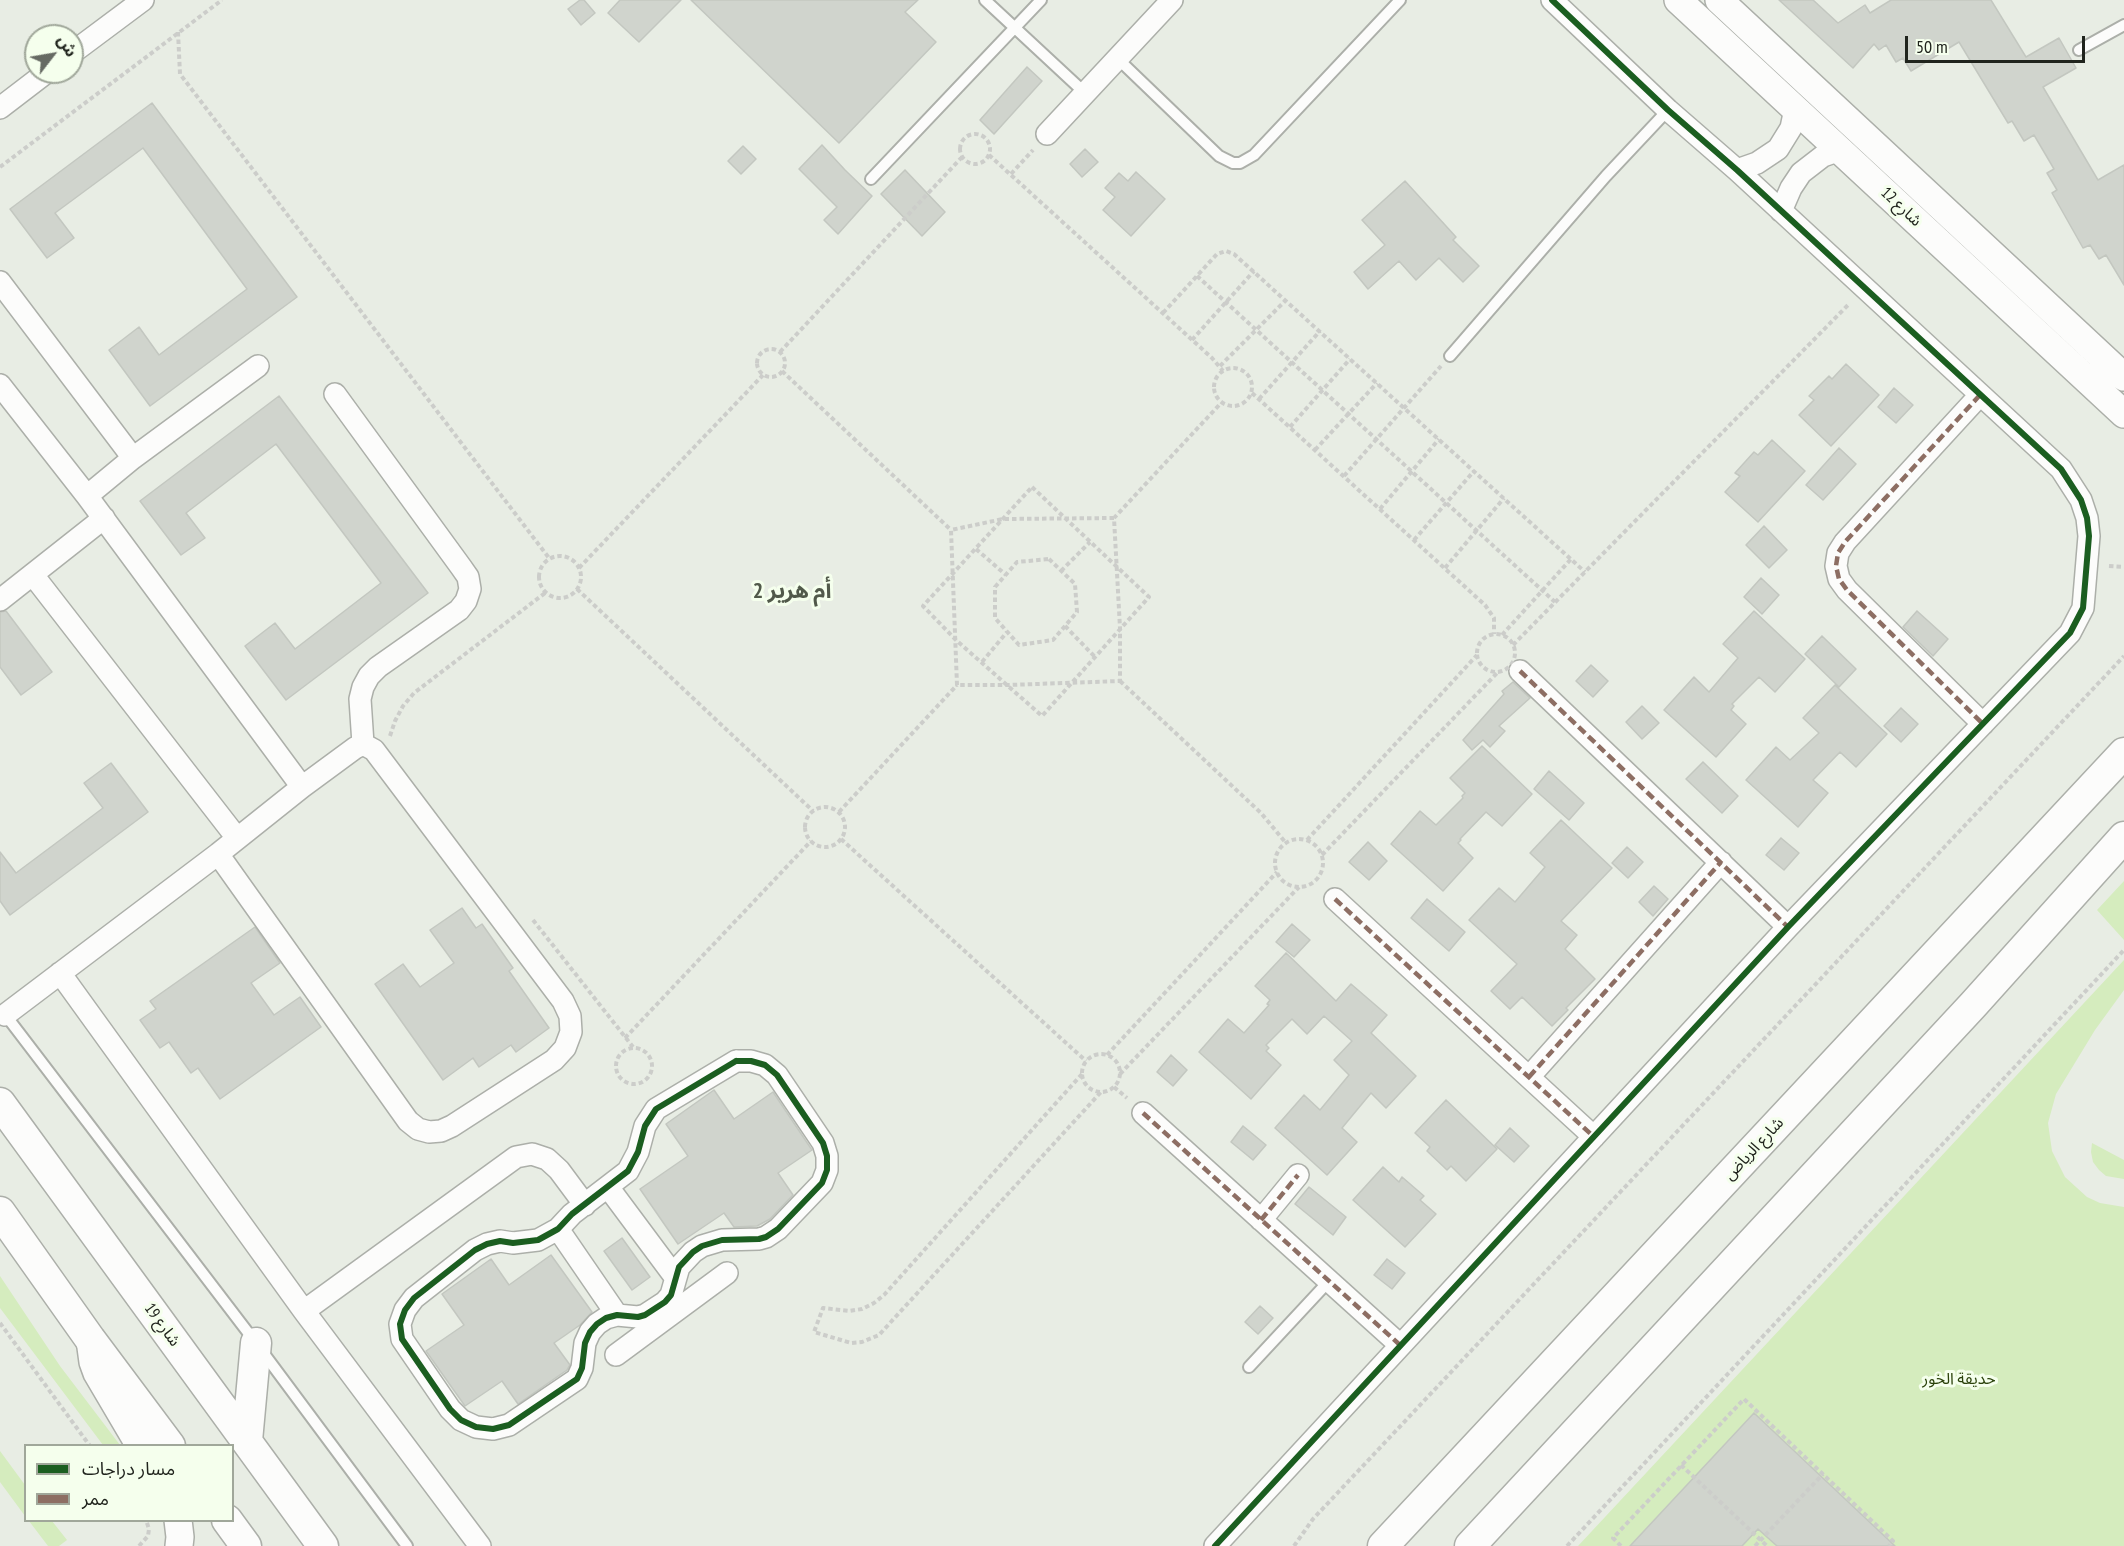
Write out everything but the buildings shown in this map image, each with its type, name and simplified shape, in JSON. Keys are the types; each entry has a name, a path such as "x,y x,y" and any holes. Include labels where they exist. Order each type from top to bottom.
{"main road":[{"name":"شارع الرياض","path":"1383,1546 2124,753"},
{"path":"1472,1545 1956,1023 2124,837"},
{"name":"شارع 19","path":"0,1103 323,1546"},
{"path":"0,1212 90,1339 169,1444"},
{"path":"247,1441 256,1343"},
{"path":"228,1522 246,1546"}],"street":[{"path":"84,44 143,0"},
{"path":"1047,134 1172,0"},
{"path":"1215,1546 1788,927 2070,633 2078,621 2085,594 2089,536 2081,500 2061,469 1737,170 1668,110 1552,0"},
{"name":"شارع 12","path":"1678,0 2124,414"},
{"name":"شارع 12","path":"1719,0 2124,377"},
{"path":"0,108 31,84"},
{"path":"1737,170 1757,163 1778,149 1791,128 1795,109"},
{"path":"1781,212 1801,172 1823,156 1840,150"},
{"path":"0,282 133,458"},
{"path":"87,496 133,458 258,366"},
{"path":"0,385 104,518 302,787"},
{"path":"335,394 461,567 468,578 470,590 459,610 378,667 369,676 360,699 363,744"},
{"path":"1980,395 1845,542 1838,553 1836,566 1839,579 1847,590 1983,724"},
{"path":"0,600 104,518"},
{"path":"33,575 237,838"},
{"path":"1520,671 1788,927"},
{"path":"218,854 408,1121 418,1129 429,1132 441,1131 452,1126 554,1059 565,1048 571,1032 570,1016 563,1001 382,760 374,750 363,744"},
{"path":"3,1012 60,974 345,754 363,744"},
{"path":"1529,1077 1721,862"},
{"path":"1335,899 1594,1137"},
{"path":"60,974 304,1311 480,1546"},
{"path":"736,1061 751,1061 765,1065 777,1075 823,1143 827,1156 827,1170 822,1183 773,1234 759,1239 722,1240 702,1246 685,1260 675,1277 671,1295 660,1314 638,1317 617,1315 597,1324 585,1343 582,1368 577,1379 509,1425 493,1429 476,1427 461,1420 450,1409 402,1339 400,1324 405,1310 414,1298 475,1250 487,1244 538,1240 558,1229 572,1214 628,1171 638,1152 649,1117 664,1103 736,1061"},
{"path":"1143,1113 1400,1346"},
{"path":"304,1311 516,1157 532,1154 547,1159 559,1170 585,1204"},
{"path":"1261,1220 1298,1174"},
{"path":"608,1187 675,1277"},
{"path":"558,1229 617,1315"},
{"path":"616,1355 660,1314 727,1273"},
{"path":"90,1339 97,1373 139,1444"},
{"path":"178,1522 179,1546"}],"lane":[{"path":"985,0 1085,93"},
{"path":"872,178 1041,0"},
{"path":"1117,58 1219,156 1233,163 1240,163 1254,155 1400,0"},
{"path":"2079,50 2124,25"},
{"path":"1450,356 1606,176 1668,110"},
{"path":"3,1012 256,1343 407,1546"},
{"path":"1249,1367 1329,1281"}],"path":[{"path":"0,167 222,0"},
{"path":"178,32 180,74 549,558"},
{"path":"1011,174 1047,134"},
{"path":"971,135 984,136 990,148 989,154 980,164 967,162 962,157 961,144 971,135"},
{"path":"989,154 1223,370"},
{"path":"780,352 962,157"},
{"path":"1163,313 1217,254 1226,251 1234,254 1585,572"},
{"path":"1192,340 1254,271"},
{"path":"1197,276 1555,602"},
{"path":"1513,645 1865,289"},
{"path":"1220,366 1286,300"},
{"path":"1259,399 1320,331"},
{"path":"770,348 780,352 785,361 783,371 774,377 763,375 757,367 761,352 770,348"},
{"path":"1344,476 1450,356"},
{"path":"1290,427 1350,359"},
{"path":"1230,368 1245,372 1252,385 1252,393 1243,405 1228,406 1221,403 1213,390 1217,375 1230,368"},
{"path":"783,371 951,530 957,685 839,812"},
{"path":"579,568 763,375"},
{"path":"1315,450 1377,383"},
{"path":"1252,393 1490,610 1494,618 1494,634"},
{"path":"951,530 1003,519 1114,518 1221,403"},
{"path":"1380,509 1439,439"},
{"path":"1414,540 1474,471"},
{"path":"1032,487 1149,597 1042,716 956,640 923,606 1003,519 1032,487"},
{"path":"1445,568 1504,498"},
{"path":"1114,518 1120,628 1120,681"},
{"path":"1061,571 1090,542"},
{"path":"976,549 1006,574"},
{"path":"563,556 569,558 579,568 581,579 577,589 566,598 552,597 541,588 540,568 549,558 563,556"},
{"path":"1049,559 1076,584 1077,612 1053,640 1019,645 995,618 995,586 1006,574 1017,562 1049,559"},
{"path":"1502,635 1571,559"},
{"path":"577,589 813,811"},
{"path":"382,760 395,721 403,706 414,693 545,593"},
{"path":"1065,626 1095,657"},
{"path":"982,662 1007,632"},
{"path":"1502,635 1513,645 1515,651 1512,663 1504,671 1490,672 1484,668 1477,655 1478,647 1487,636 1502,635"},
{"path":"1307,840 1477,655"},
{"path":"1294,1546 1321,1510 2124,656"},
{"path":"1322,855 1497,672"},
{"path":"957,685 1009,686 1120,681 1261,813 1286,843"},
{"path":"825,807 839,812 845,828 841,839 829,846 811,841 806,822 813,811 825,807"},
{"path":"841,839 1086,1061"},
{"path":"1293,840 1307,840 1322,855 1321,873 1311,884 1299,887 1290,885 1282,880 1277,872 1276,856 1286,843 1293,840"},
{"path":"626,1038 811,841"},
{"path":"1277,872 1107,1054 1092,1056 1086,1061 1082,1074 884,1294 874,1303 862,1309 849,1311 823,1308 814,1332 850,1343 862,1342 879,1335 1101,1092 1114,1087 1120,1074 1299,887"},
{"path":"1567,1546 2124,950"},
{"path":"633,1047 648,1053 653,1068 650,1077 636,1084 621,1079 616,1071 616,1063 625,1050 633,1047"},
{"path":"1107,1054 1119,1066 1120,1074"},
{"path":"1082,1074 1088,1087 1101,1092"},
{"path":"0,1323 89,1444"},
{"path":"1621,1546 1613,1538 1744,1399 1893,1541 1888,1546"},
{"path":"1681,1466 1767,1546"},
{"path":"1755,1546 1823,1474"},
{"path":"139,1546 148,1536 149,1529 146,1522"}],"green space":[{"path":"2124,881 2124,940 2097,910"},
{"name":"حديقة الخور","path":"2124,960 2124,990 2095,1030 2056,1094 2048,1123 2052,1151 2065,1177 2087,1197 2100,1203 2124,1207 2124,1546 1578,1546"},
{"path":"2092,1143 2124,1160 2124,1179 2106,1176 2099,1170 2093,1162"},
{"path":"0,1276 60,1366 119,1444 102,1444 0,1308"},
{"path":"0,1451 24,1484 24,1515 0,1482"},
{"path":"30,1522 53,1522 67,1540 59,1546 48,1546"}],"marked path":[{"path":"1980,395 1845,542 1838,553 1836,566 1839,579 1847,590 1983,724"},
{"path":"1520,671 1788,927"},
{"path":"1529,1077 1721,862"},
{"path":"1335,899 1594,1137"},
{"path":"1143,1113 1400,1345"},
{"path":"1261,1220 1298,1175"}],"cycle path":[{"path":"1215,1546 1788,927 2070,633 2083,608 2089,536 2087,518 2081,500 2061,469 1737,170 1668,110 1552,0"},
{"path":"736,1061 751,1061 765,1065 777,1075 823,1143 827,1156 827,1170 822,1183 778,1229 766,1237 722,1240 702,1246 693,1252 679,1267 671,1295 665,1302 645,1315 638,1317 617,1315 597,1324 585,1343 582,1368 577,1379 509,1425 493,1429 476,1427 461,1420 450,1409 402,1339 400,1324 405,1310 414,1298 475,1250 487,1244 500,1241 513,1243 538,1240 558,1229 572,1214 628,1171 638,1152 645,1126 656,1109 736,1061"}],"district":[{"name":"أم هرير 2","path":"792,592"}]}
